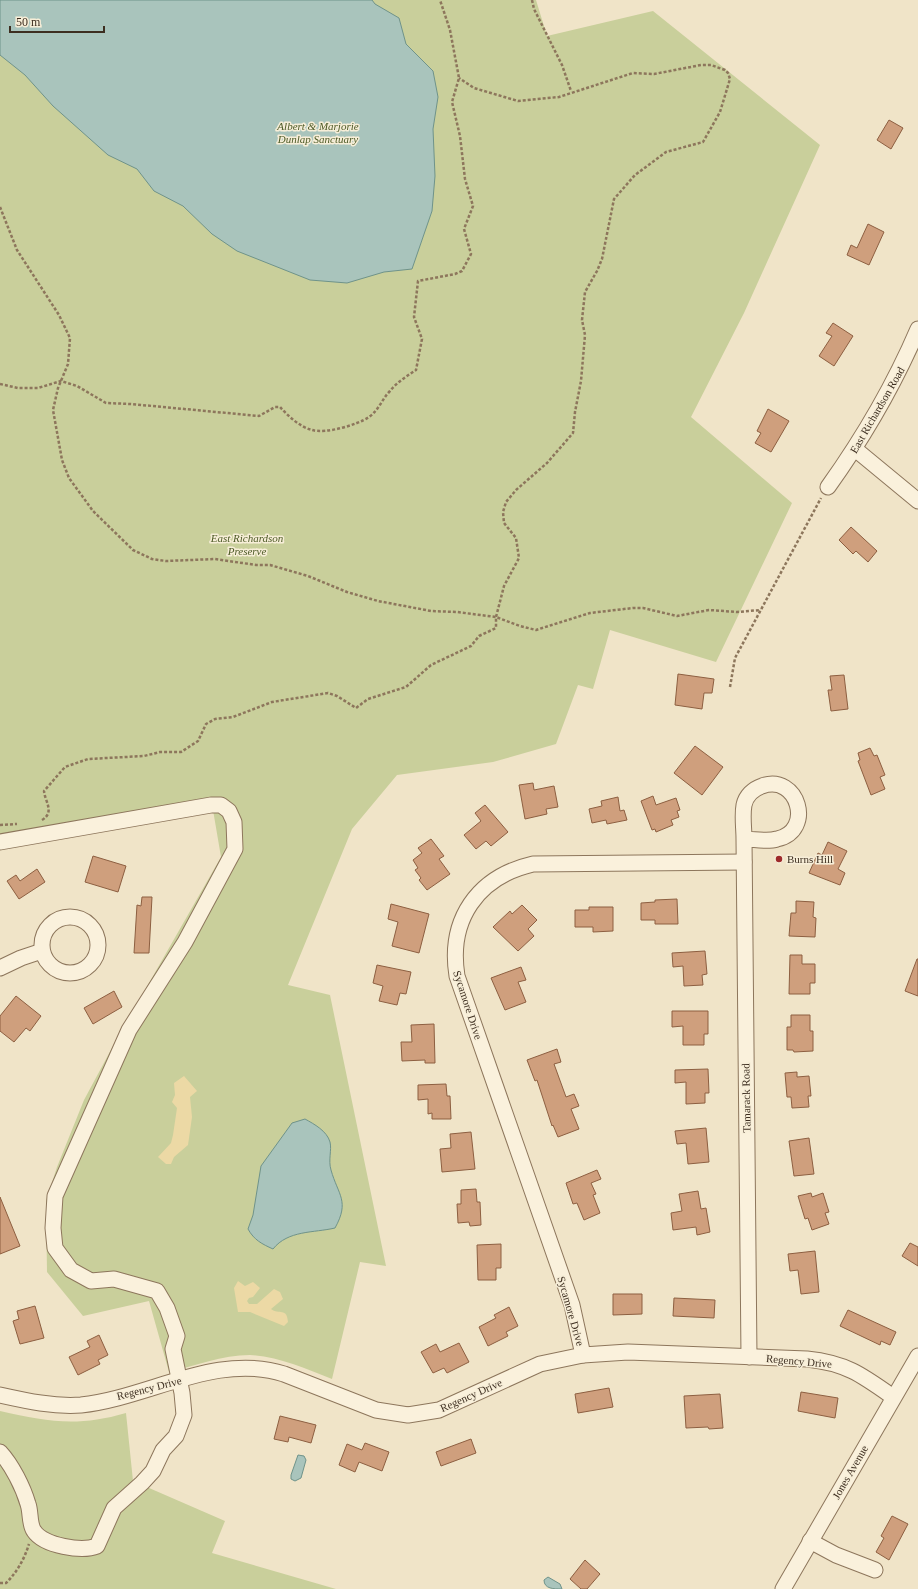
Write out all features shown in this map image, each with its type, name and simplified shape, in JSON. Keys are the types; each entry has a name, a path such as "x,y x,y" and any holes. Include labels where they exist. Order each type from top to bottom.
{"street":[{"name":"East Richardson Road","path":"828,487 855,449 904,363 918,329"},
{"path":"855,449 918,500"},
{"path":"0,842 211,805 221,805 229,811 234,822 235,849 231,860 207,899 186,942 129,1030 55,1196 53,1228 55,1248 72,1270 91,1281 114,1279 157,1291 167,1308 177,1336 173,1350 182,1393 184,1414 176,1436 163,1450 153,1471 114,1508 97,1546 90,1548 57,1545 41,1538 33,1531 28,1504 11,1466 0,1452"},
{"name":"Tamarack Road","path":"744,839 749,1357"},
{"name":"Sycamore Drive","path":"583,1355 572,1305 457,976 455,951 459,926 464,915 478,894 498,877 520,867 533,864 744,862"},
{"path":"0,968 21,958 42,951"},
{"name":"Regency Drive","path":"0,1395 36,1403 82,1404 223,1370 249,1367 261,1368 290,1376 376,1410 397,1415 419,1415 449,1406 540,1364 561,1358 628,1352 831,1362 855,1371 893,1397"},
{"name":"Jones Avenue","path":"783,1589 918,1356"},
{"path":"810,1541 836,1555 875,1570"}],"path":[{"path":"0,384 18,388 38,388 61,381 77,386 106,403 259,416 275,407 280,406 290,418 312,430 328,430 348,426 368,417 381,405 389,392 416,370 422,339 414,317 418,281 455,274 462,271 471,254 464,229 473,206 465,179 460,136 452,102 459,78 450,30 440,0"},
{"path":"532,0 534,9 562,65 571,91"},
{"path":"37,821 47,817 50,811 44,791 64,767 88,758 144,756 160,752 181,752 198,741 206,724 210,721 233,717 280,700 328,693 337,696 356,708 368,699 406,687 432,665 471,646 479,636 496,628 496,617 504,586 519,558 516,538 504,523 503,512 506,502 516,490 547,463 573,433 574,412 582,381 586,335 582,320 585,292 597,272 602,259 614,199 635,175 666,152 703,142 720,112 730,79 725,70 711,65 701,65 654,74 633,73 546,99 518,101 474,88 459,78"},
{"path":"0,207 18,250 59,315 70,338 68,364 58,388 53,410 62,460 68,478 93,511 133,550 152,559 166,561 215,559 256,565 270,565 308,576 346,592 390,604 431,611 457,612 496,617 536,630 590,613 633,608 643,608 677,616 709,610 736,612 761,610"},
{"path":"730,687 735,658 828,487"},
{"path":"0,825 22,824"},
{"path":"0,1583 6,1583 14,1574 24,1558 33,1531"}],"green space":[{"name":"East Richardson Preserve","path":"0,0 536,0 547,36 653,11 820,145 744,313 691,417 792,503 716,662 610,630 593,689 578,685 556,744 493,762 397,775 352,829 288,985 330,995 386,1266 360,1262 332,1379 281,1360 250,1355 240,1355 219,1359 169,1372 149,1301 83,1316 47,1272 46,1201 57,1167 84,1100 113,1046 221,857 213,810 0,848"},
{"path":"0,1411 33,1418 63,1421 93,1420 126,1413 133,1481 225,1521 212,1553 336,1589 0,1589"}],"sand":[{"path":"184,1076 197,1091 190,1097 192,1117 188,1145 174,1157 171,1164 166,1164 158,1157 171,1143 177,1108 172,1102 175,1095 174,1083"},
{"path":"238,1281 245,1286 253,1282 260,1288 253,1297 249,1298 247,1301 249,1304 257,1304 274,1289 280,1292 283,1299 271,1309 286,1314 288,1322 284,1326 250,1312 238,1312 234,1288"}],"water":[{"name":"Albert & Marjorie Dunlap Sanctuary","path":"0,0 372,0 375,4 399,18 406,44 433,71 438,97 433,129 435,176 432,211 412,269 384,272 347,283 310,280 237,251 212,234 183,206 154,191 137,169 108,155 53,106 25,75 0,55"},
{"path":"305,1119 320,1128 326,1134 330,1142 330,1166 341,1198 342,1211 335,1228 294,1235 286,1238 273,1249 259,1241 248,1229 253,1215 261,1166 292,1123"},
{"path":"298,1455 304,1456 306,1460 301,1478 295,1481 291,1479 291,1475"},
{"path":"548,1577 560,1584 562,1589 553,1589 548,1587 544,1583 544,1580"}],"building":[{"path":"889,120 903,128 891,149 877,140"},
{"path":"868,224 884,232 869,265 847,255 851,245 857,248"},
{"path":"833,323 853,336 834,366 819,356 832,336 826,333"},
{"path":"768,409 789,421 771,452 755,443 761,433 757,431"},
{"path":"851,527 877,551 868,562 856,551 853,554 839,540"},
{"path":"678,674 714,679 712,693 704,693 702,709 675,705"},
{"path":"844,675 848,709 831,711 828,690 832,690 830,676"},
{"path":"695,746 723,767 702,795 674,773"},
{"path":"870,748 874,756 877,755 885,775 880,777 885,789 871,795 858,761 860,760 858,753"},
{"path":"533,783 534,790 554,786 558,807 546,809 547,814 525,819 519,785"},
{"path":"653,796 656,805 676,798 680,810 677,811 679,817 671,820 673,825 656,832 655,829 652,830 641,801"},
{"path":"618,797 620,811 624,810 627,820 607,824 606,820 592,823 589,809 602,806 601,801"},
{"path":"485,805 508,832 491,846 486,841 476,849 464,835 481,821 475,813"},
{"path":"431,839 444,856 439,859 450,874 427,890 419,880 421,878 415,870 418,868 413,860 422,853 418,848"},
{"path":"828,842 847,851 838,869 845,873 840,885 809,873 818,853 822,855"},
{"path":"93,856 126,866 118,892 85,882"},
{"path":"37,869 45,882 19,899 7,881 16,875 20,881"},
{"path":"142,897 152,897 149,953 134,953 137,905 141,906"},
{"path":"677,899 678,924 655,924 655,920 641,920 641,903 655,902 655,900"},
{"path":"796,901 814,902 813,917 816,918 815,937 789,936 791,913 796,913"},
{"path":"391,904 429,914 419,953 392,946 398,922 388,919"},
{"path":"522,905 537,920 528,929 534,936 518,951 493,927 510,911 512,914"},
{"path":"589,907 613,907 613,931 593,932 593,927 575,927 575,910 589,910"},
{"path":"705,951 707,974 702,975 703,985 684,986 683,966 673,967 672,953"},
{"path":"790,955 802,955 802,964 815,964 815,983 810,983 810,994 789,994"},
{"path":"918,959 918,996 905,991"},
{"path":"377,965 411,972 406,994 400,993 397,1005 379,1001 383,986 373,983"},
{"path":"521,967 526,980 518,982 526,1002 505,1010 491,978"},
{"path":"114,991 122,1007 93,1024 84,1008"},
{"path":"16,996 41,1016 30,1031 26,1028 14,1042 0,1031 0,1016"},
{"path":"672,1011 708,1011 708,1034 704,1034 704,1045 683,1045 683,1026 672,1027"},
{"path":"791,1015 810,1015 810,1031 813,1031 813,1051 794,1052 793,1050 787,1050 787,1027 791,1027"},
{"path":"434,1024 435,1063 425,1063 425,1060 402,1061 401,1042 412,1042 411,1025"},
{"path":"557,1049 561,1062 554,1064 566,1097 574,1094 579,1106 571,1109 579,1129 558,1137 553,1125 552,1126 537,1080 535,1081 527,1060"},
{"path":"708,1069 709,1093 705,1093 705,1103 686,1104 686,1082 675,1083 675,1070"},
{"path":"797,1072 797,1077 809,1076 811,1096 808,1096 809,1107 792,1108 791,1097 787,1097 785,1073"},
{"path":"446,1084 447,1096 450,1096 451,1119 432,1119 432,1113 428,1114 428,1099 418,1100 418,1085"},
{"path":"706,1128 709,1162 688,1164 686,1143 677,1144 675,1131"},
{"path":"471,1132 475,1169 442,1172 440,1149 451,1148 450,1134"},
{"path":"809,1138 814,1174 794,1176 789,1141"},
{"path":"597,1170 601,1179 591,1183 596,1194 593,1195 600,1213 584,1220 577,1203 573,1204 566,1183"},
{"path":"476,1189 477,1202 480,1202 481,1225 470,1226 469,1222 458,1223 457,1204 461,1204 461,1190"},
{"path":"698,1191 701,1209 706,1208 710,1232 697,1235 696,1227 673,1230 671,1213 682,1211 679,1194"},
{"path":"811,1193 812,1197 823,1193 829,1212 825,1213 829,1224 812,1230 808,1218 805,1219 798,1196"},
{"path":"0,1197 20,1246 0,1254"},
{"path":"910,1243 918,1247 918,1266 902,1256"},
{"path":"501,1244 501,1268 496,1268 496,1280 478,1280 477,1245"},
{"path":"815,1251 819,1292 801,1294 798,1270 790,1271 788,1254"},
{"path":"613,1294 642,1294 642,1314 613,1315"},
{"path":"674,1298 715,1300 714,1318 673,1316"},
{"path":"35,1306 44,1338 20,1344 13,1321 19,1319 17,1311"},
{"path":"509,1307 518,1326 506,1332 508,1336 488,1346 479,1327 496,1318 494,1315"},
{"path":"848,1310 896,1332 890,1345 881,1341 880,1345 840,1326"},
{"path":"99,1335 108,1355 98,1360 100,1364 78,1375 69,1357 90,1347 87,1341"},
{"path":"459,1343 469,1362 447,1373 444,1368 433,1373 421,1352 436,1344 440,1352"},
{"path":"609,1388 613,1407 578,1413 575,1394"},
{"path":"801,1392 838,1398 835,1418 798,1411"},
{"path":"720,1394 723,1428 686,1428 684,1396"},
{"path":"280,1416 316,1425 311,1443 289,1437 288,1442 274,1439"},
{"path":"471,1439 476,1453 441,1466 436,1452"},
{"path":"365,1443 389,1452 382,1471 359,1462 355,1472 339,1465 347,1444 362,1450"},
{"path":"892,1516 908,1524 889,1560 876,1552 884,1538 881,1536"},
{"path":"585,1560 600,1574 587,1589 581,1589 570,1579"}],"place":[{"name":"Burns Hill","path":"779,859"}]}
